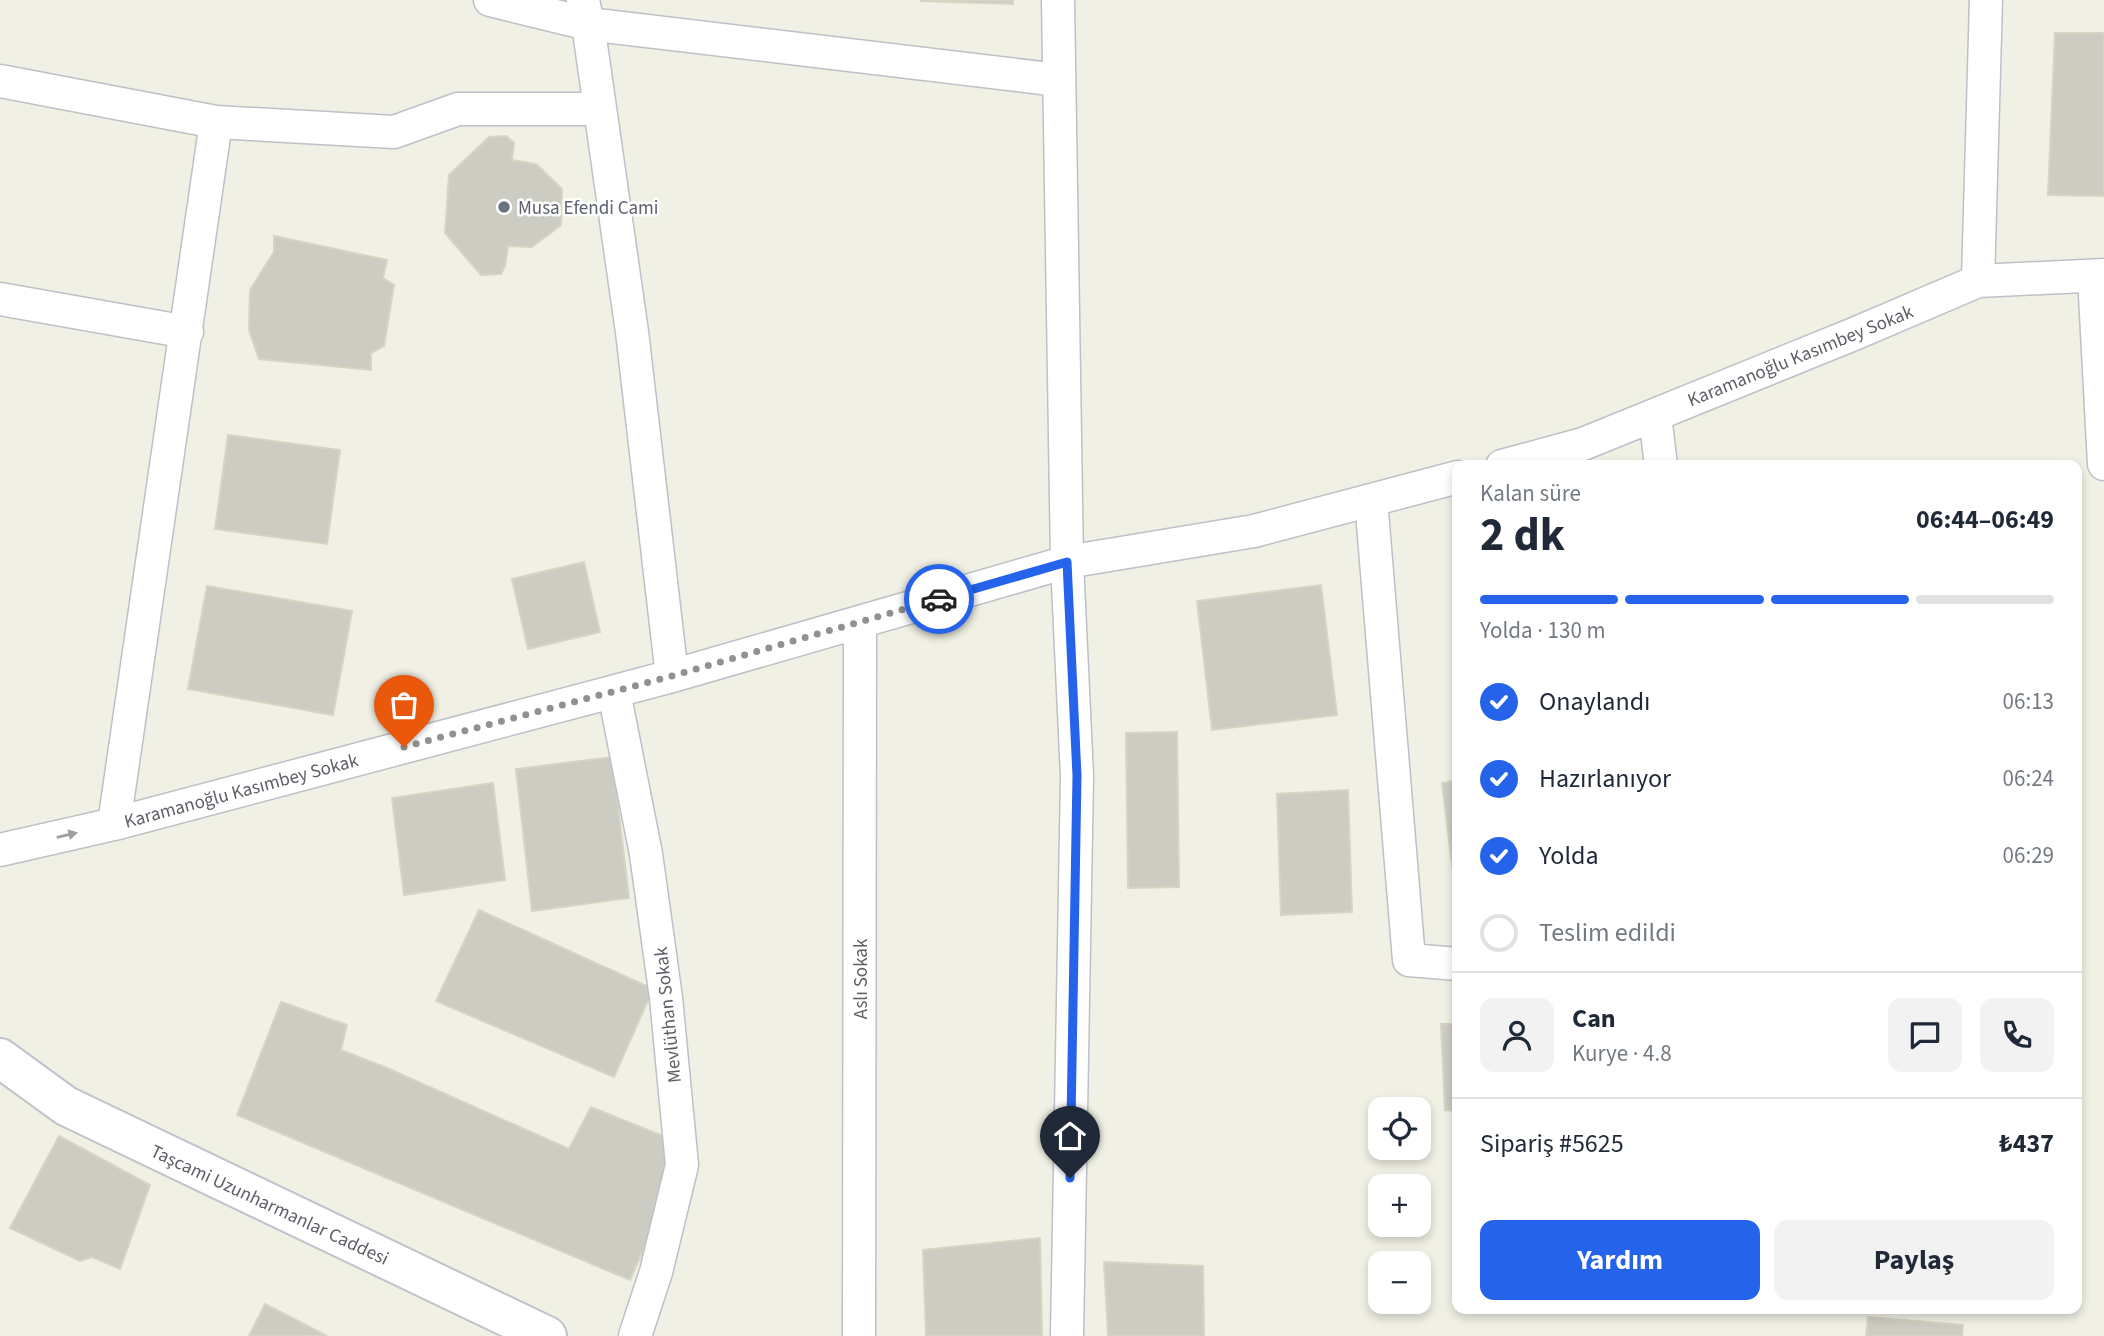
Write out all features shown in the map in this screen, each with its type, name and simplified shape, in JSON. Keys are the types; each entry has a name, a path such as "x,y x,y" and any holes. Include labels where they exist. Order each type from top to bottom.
{"main road":[{"name":"Taşcami Uzunharmanlar Caddesi","path":"0,1058 66,1107 547,1336"},
{"path":"0,1085 32,1099 66,1107"}],"street":[{"path":"490,0 1058,80"},
{"path":"1058,0 1067,562 1077,776 1068,1336"},
{"path":"1978,281 1985,0"},
{"path":"585,12 632,332 672,676"},
{"path":"0,81 216,122 394,132 458,109 600,109"},
{"path":"114,824 216,122"},
{"path":"2099,275 2104,464"},
{"name":"Karamanoğlu Kasımbey Sokak","path":"1524,460 1583,444 1978,281 2099,275"},
{"path":"0,299 187,332"},
{"path":"1655,415 1660,460"},
{"name":"Karamanoğlu Kasımbey Sokak","path":"0,850 114,824 614,692 1067,562 1254,531 1452,479"},
{"path":"1371,500 1409,960 1452,964"},
{"name":"Aslı Sokak","path":"859,1336 860,622"},
{"name":"Mevlüthan Sokak","path":"614,692 646,854 666,998 682,1165 656,1272 635,1336"}],"building":[{"path":"1013,0 1013,4 921,1"},
{"path":"2055,33 2104,33 2104,196 2048,195"},
{"name":"Musa Efendi Cami","path":"506,136 514,143 512,160 536,164 562,189 561,225 532,247 508,246 501,274 481,275 445,233 449,175 489,137"},
{"path":"274,236 387,260 383,278 394,285 384,346 371,353 371,370 259,359 249,330 250,290 274,252"},
{"path":"228,435 340,450 327,544 215,529"},
{"path":"584,562 600,632 528,649 512,579"},
{"path":"1321,585 1337,715 1212,730 1197,601"},
{"path":"207,586 352,611 333,715 188,689"},
{"path":"1177,732 1179,887 1128,888 1126,733"},
{"path":"612,757 629,898 532,911 516,769"},
{"path":"1452,781 1452,865 1442,783"},
{"path":"493,783 505,880 404,895 392,798"},
{"path":"1348,790 1352,912 1281,915 1277,794"},
{"path":"479,910 653,989 614,1077 436,1001"},
{"path":"281,1002 347,1025 341,1050 569,1149 591,1107 670,1139 661,1210 630,1280 237,1115"},
{"path":"1441,1024 1452,1024 1452,1111 1445,1110"},
{"path":"59,1136 150,1185 120,1269 92,1257 80,1261 10,1228"},
{"path":"1040,1238 1042,1336 926,1336 923,1250"},
{"path":"1104,1262 1203,1266 1204,1336 1108,1336"},
{"path":"265,1304 327,1336 249,1336"},
{"path":"1868,1317 1963,1325 1962,1336 1866,1336"}],"way so far":[{"path":"404,747 672,676 939,599"}],"place":[{"name":"Musa Efendi Cami","path":"504,207"}],"route":[{"path":"939,599 1067,562 1077,776 1070,1178"}]}
